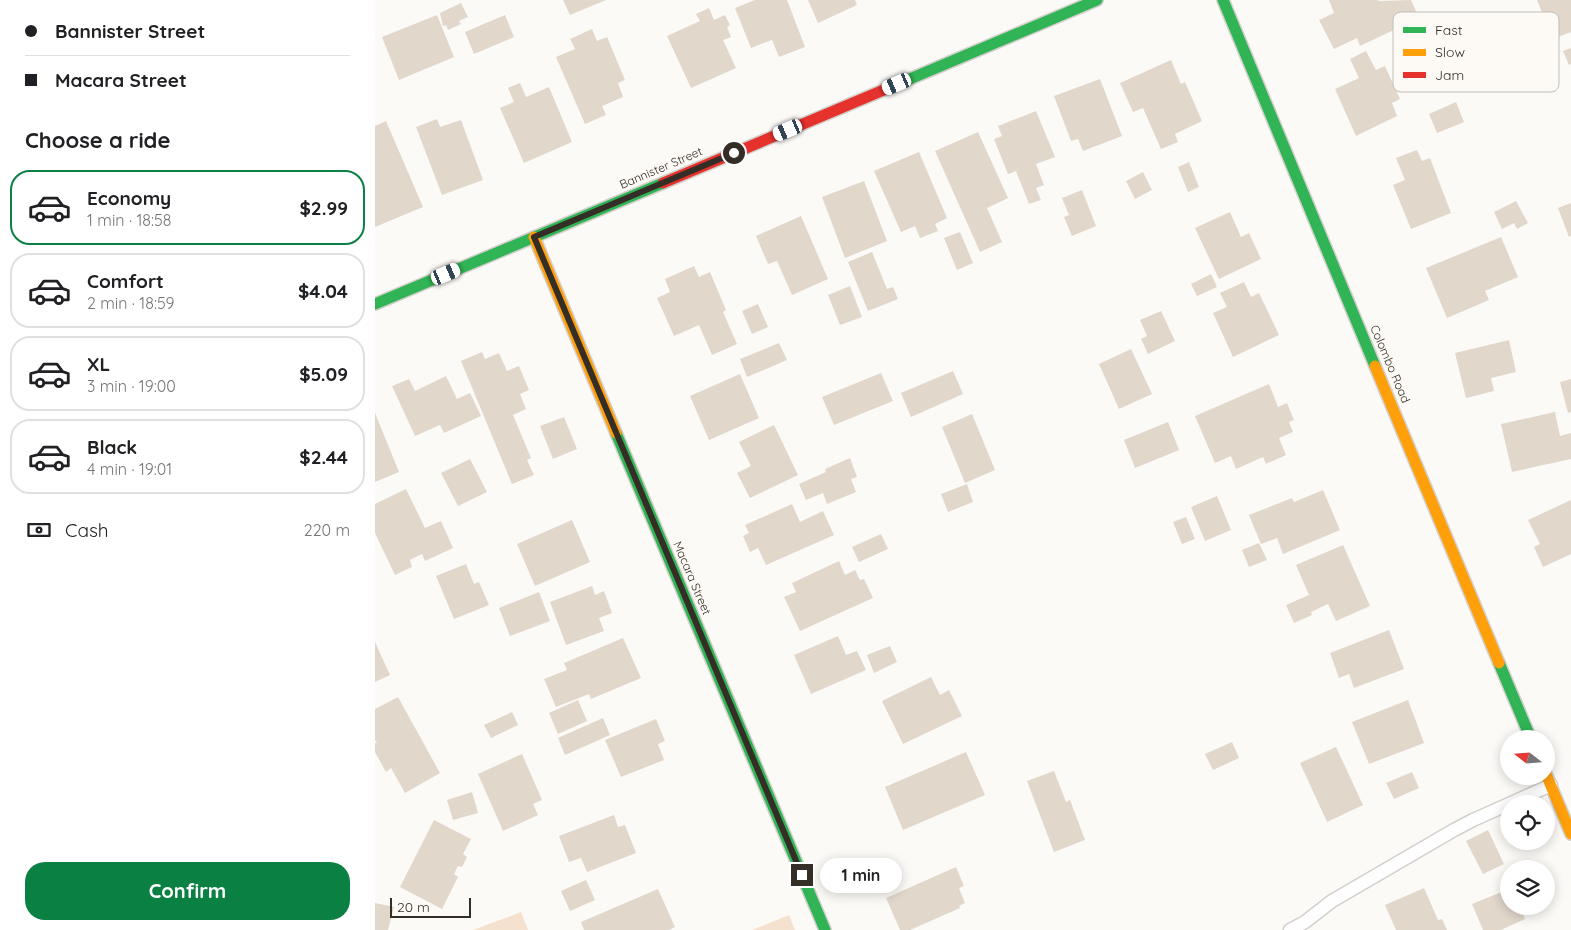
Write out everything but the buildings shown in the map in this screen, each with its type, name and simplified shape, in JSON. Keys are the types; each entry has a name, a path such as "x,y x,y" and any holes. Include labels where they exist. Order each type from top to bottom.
{"street":[{"name":"Bannister Street","path":"375,304 1097,0"},
{"name":"Colombo Road","path":"1223,0 1527,730"},
{"name":"Macara Street","path":"534,237 825,930"},
{"path":"1552,785 1570,828"}],"lane":[{"path":"1523,795 1539,785"},
{"path":"1290,930 1305,922 1331,901 1461,827 1500,808"}],"shaded area":[{"path":"521,912 528,930 473,930"},
{"path":"789,915 795,930 752,930"}],"traffic: fast":[{"path":"905,81 1097,0"},
{"path":"1223,0 1375,366"},
{"path":"375,304 663,183"},
{"path":"616,433 825,930"},
{"path":"1499,663 1527,730"}],"traffic: slow":[{"path":"534,237 616,433"},
{"path":"1375,366 1499,663"},
{"path":"1551,785 1571,834"}],"traffic: jam":[{"path":"663,183 905,81"}],"route":[{"path":"734,153 534,237 802,875"}]}
